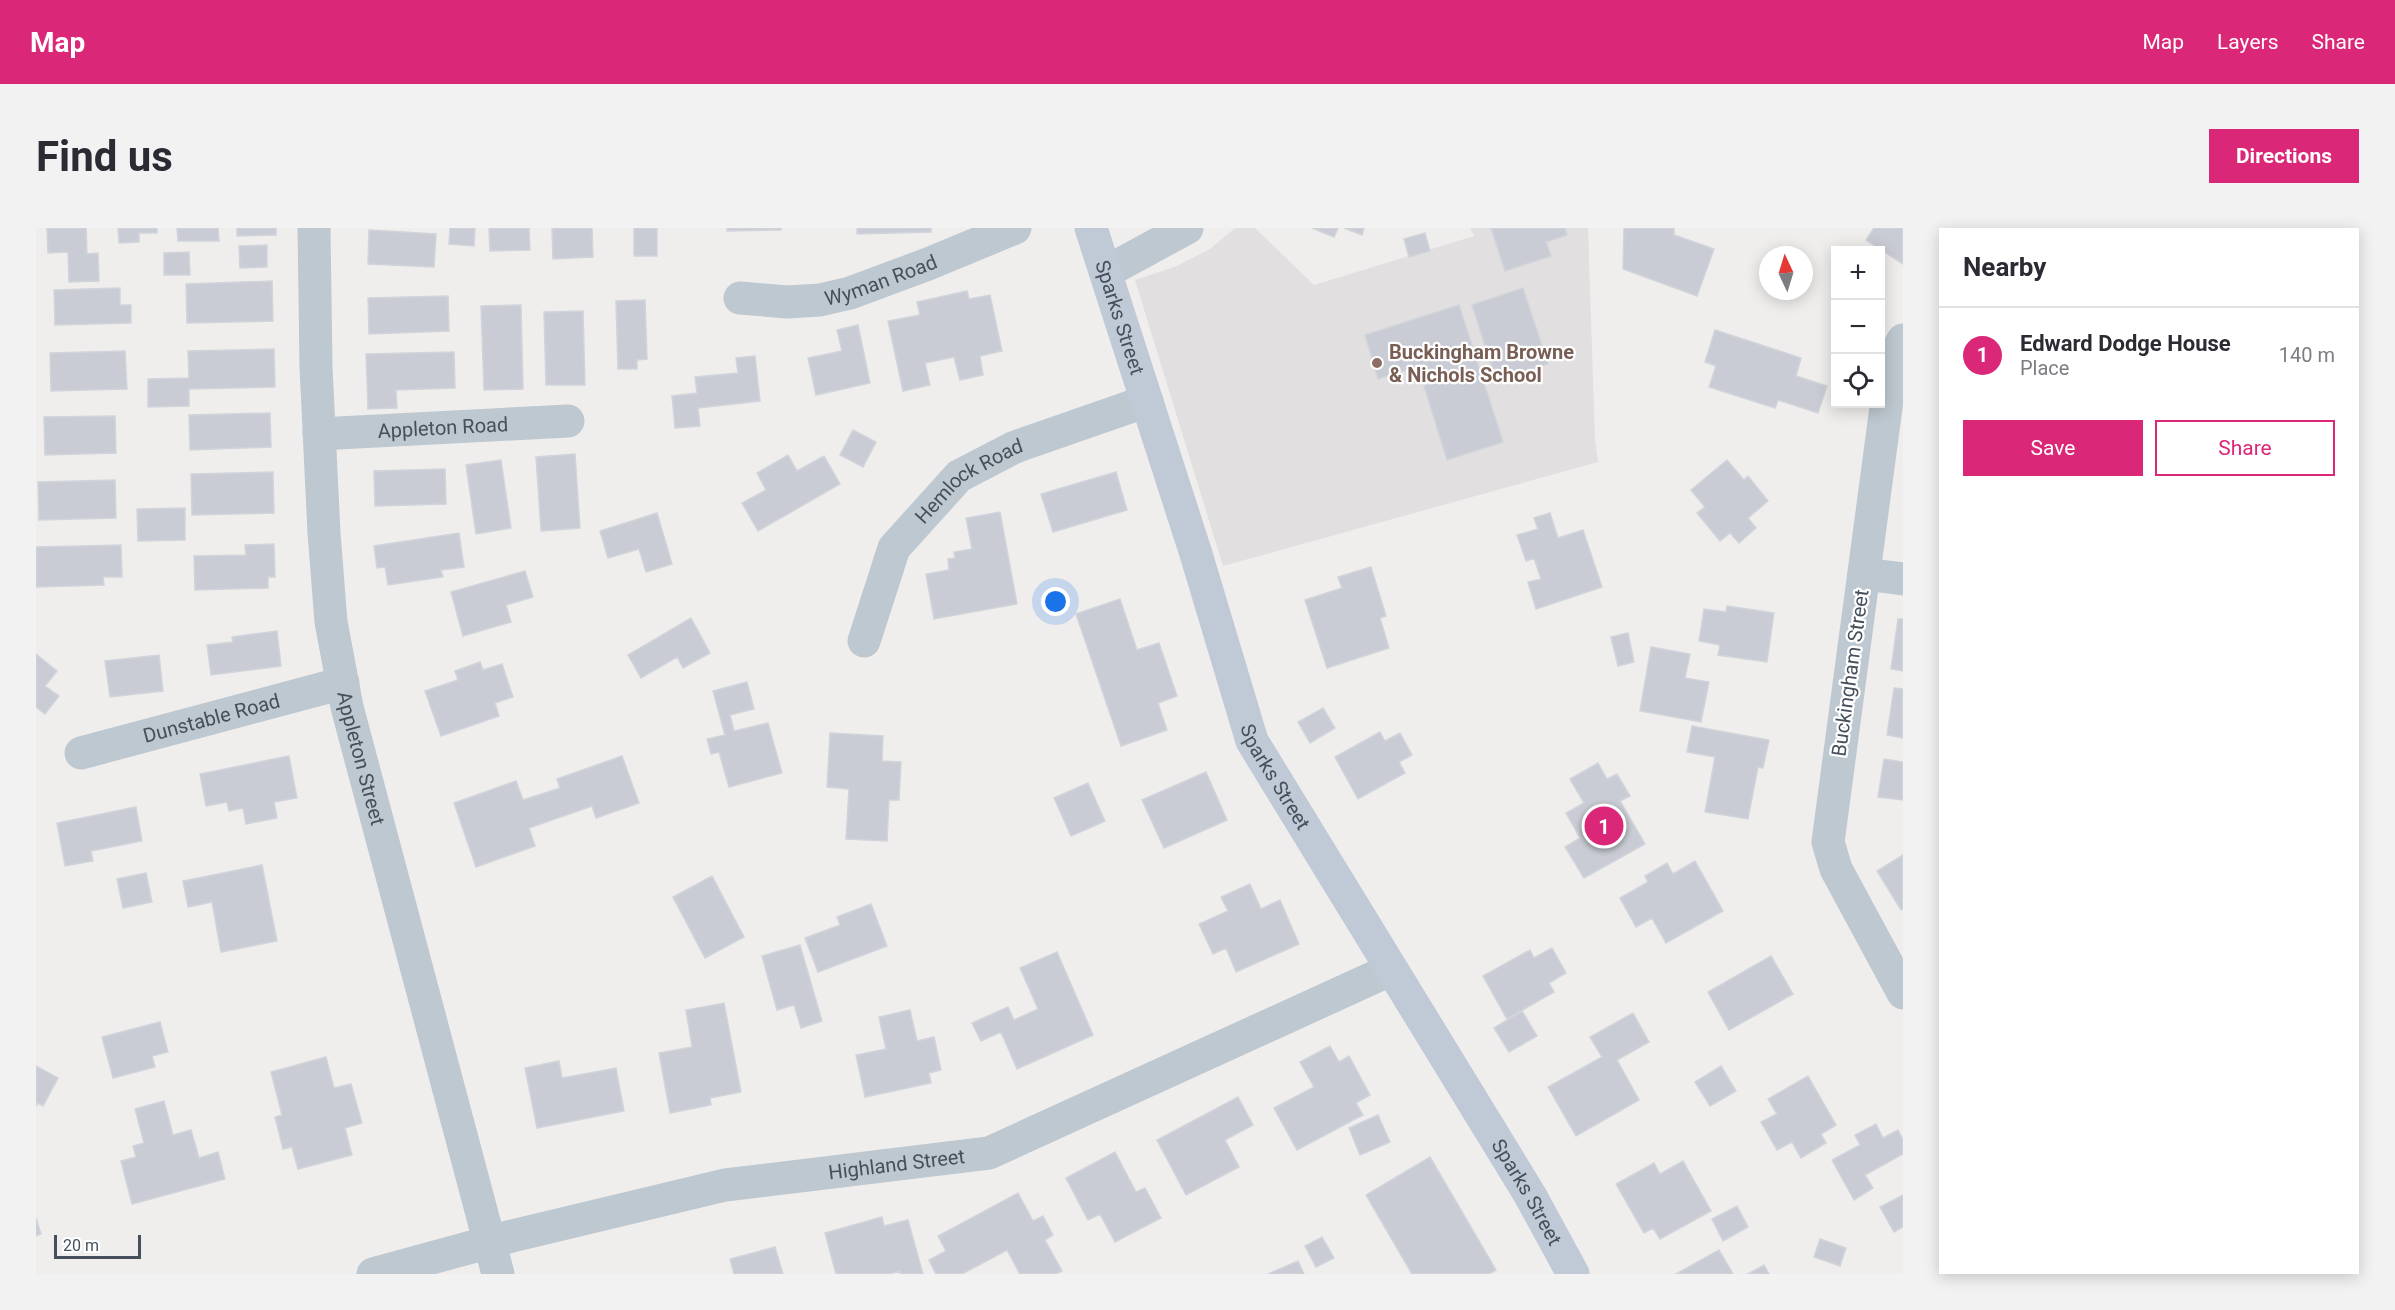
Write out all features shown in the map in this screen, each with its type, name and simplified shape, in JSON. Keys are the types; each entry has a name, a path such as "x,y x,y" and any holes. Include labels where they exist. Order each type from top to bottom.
{"street":[{"name":"Appleton Street","path":"314,228 319,434 331,622 343,683 498,1274"},
{"name":"Wyman Road","path":"740,298 787,302 820,300 850,293 1015,228"},
{"name":"Sparks Street","path":"1091,228 1252,741 1530,1196 1573,1274"},
{"path":"1106,272 1187,228"},
{"name":"Buckingham Street","path":"1903,340 1894,356 1891,370 1828,842 1836,869 1903,993"},
{"name":"Hemlock Road","path":"864,641 894,548 959,476 1016,447 1147,401"},
{"name":"Appleton Road","path":"319,434 568,421"},
{"path":"1864,574 1903,579"},
{"name":"Dunstable Road","path":"81,753 343,683"},
{"name":"Highland Street","path":"373,1274 489,1242 724,1185 989,1154 1390,970"}],"shaded area":[{"name":"Buckingham Browne & Nichols School","path":"1235,228 1255,228 1314,285 1474,236 1470,228 1588,228 1595,440 1598,462 1223,566 1135,280 1177,266 1210,249"}],"building":[{"path":"47,228 86,228 87,254 98,253 99,281 69,282 68,252 48,253"},
{"path":"118,228 157,228 157,233 139,233 139,242 119,243"},
{"path":"177,228 218,228 219,241 178,241"},
{"path":"237,228 276,228 276,235 237,236"},
{"path":"450,228 475,228 474,246 449,244"},
{"path":"489,228 529,228 530,250 490,251"},
{"path":"552,228 592,228 593,257 553,259"},
{"path":"634,228 657,228 657,256 634,256"},
{"path":"727,228 781,228 781,230 727,231"},
{"path":"857,228 931,228 931,232 857,234"},
{"path":"1312,228 1338,228 1334,237"},
{"path":"1344,228 1364,228 1362,235"},
{"path":"1491,228 1565,228 1567,235 1546,242 1551,256 1505,271"},
{"path":"1624,228 1674,228 1674,235 1714,249 1697,296 1623,269"},
{"path":"1874,228 1903,228 1903,264 1885,252 1885,246 1875,246 1866,240"},
{"path":"369,230 436,234 434,267 368,264"},
{"path":"1425,233 1430,251 1409,257 1404,239"},
{"path":"267,245 267,267 240,268 239,246"},
{"path":"189,252 190,275 164,275 164,253"},
{"path":"272,281 273,321 187,323 186,284"},
{"path":"120,288 120,305 131,305 131,323 55,325 54,290"},
{"path":"1523,288 1548,364 1496,380 1472,305"},
{"path":"967,291 969,299 990,295 1002,351 980,356 983,375 960,380 954,357 925,363 930,385 903,391 888,321 920,315 917,302"},
{"path":"448,296 449,331 369,334 368,298"},
{"path":"645,300 647,359 637,360 637,369 618,369 616,301"},
{"path":"521,305 523,389 484,390 481,306"},
{"path":"1459,305 1503,442 1447,460 1424,386 1430,384 1424,364 1378,379 1365,335"},
{"path":"583,311 585,385 546,385 544,312"},
{"path":"858,325 870,383 816,395 808,358 842,351 837,330"},
{"path":"1715,330 1801,358 1796,376 1827,386 1818,413 1778,400 1775,408 1709,387 1716,366 1705,362"},
{"path":"274,349 275,387 189,389 189,406 148,407 148,379 189,378 188,351"},
{"path":"125,351 127,389 51,391 50,353"},
{"path":"454,352 455,388 396,390 397,408 368,409 366,354"},
{"path":"755,356 760,401 698,408 700,426 675,428 672,396 697,393 695,377 738,373 736,358"},
{"path":"270,413 271,447 190,450 189,415"},
{"path":"115,416 116,453 45,455 44,417"},
{"path":"853,430 876,442 863,467 840,455"},
{"path":"575,454 580,528 541,531 536,457"},
{"path":"788,455 797,471 824,456 840,484 758,531 742,503 766,490 757,473"},
{"path":"501,460 511,528 476,534 466,465"},
{"path":"1727,460 1744,480 1748,476 1768,501 1748,518 1756,528 1739,543 1730,533 1720,541 1697,513 1705,507 1691,490"},
{"path":"445,469 446,504 375,506 374,471"},
{"path":"273,472 274,513 192,515 191,474"},
{"path":"1116,472 1127,510 1053,532 1041,494"},
{"path":"115,480 116,518 39,520 38,482"},
{"path":"185,508 185,540 138,541 137,509"},
{"path":"1000,512 1017,604 934,619 926,574 949,570 948,559 955,558 954,552 972,549 966,518"},
{"path":"657,513 672,564 646,572 639,549 608,558 600,531"},
{"path":"1550,513 1558,538 1583,530 1602,587 1536,609 1528,582 1541,579 1534,558 1526,561 1517,535 1538,529 1534,518"},
{"path":"459,533 464,567 441,570 443,577 388,585 385,567 377,568 374,546"},
{"path":"274,544 275,577 268,577 268,588 195,590 194,556 246,555 245,545"},
{"path":"121,545 122,577 103,577 104,585 36,587 36,547"},
{"path":"1371,567 1386,616 1380,618 1389,648 1327,668 1305,600 1342,588 1338,577"},
{"path":"525,571 533,597 506,605 511,622 463,636 451,592"},
{"path":"1120,599 1137,650 1159,643 1177,696 1158,703 1167,730 1121,746 1076,614"},
{"path":"1727,606 1774,613 1767,662 1718,655 1720,645 1699,641 1704,609 1726,612"},
{"path":"691,618 710,653 683,668 677,657 641,678 628,655"},
{"path":"1898,619 1903,619 1903,671 1891,669"},
{"path":"277,631 281,666 211,675 207,645 233,642 232,637"},
{"path":"1628,633 1634,662 1618,666 1611,637"},
{"path":"1651,647 1690,654 1685,678 1709,682 1701,722 1640,711"},
{"path":"36,654 57,671 45,686 59,696 45,714 36,707"},
{"path":"159,655 163,691 110,697 105,661"},
{"path":"480,662 483,670 502,664 513,697 495,703 499,716 441,736 425,691 458,680 455,671"},
{"path":"747,682 754,709 730,715 734,731 768,723 782,773 729,787 719,752 711,754 707,739 725,735 713,691"},
{"path":"1894,688 1903,689 1903,738 1887,735"},
{"path":"1323,708 1335,728 1310,743 1298,722"},
{"path":"1692,726 1769,740 1763,768 1758,767 1748,819 1705,812 1715,757 1687,752"},
{"path":"1380,732 1385,741 1400,733 1412,755 1399,762 1405,773 1358,799 1335,757"},
{"path":"830,733 883,736 882,761 901,762 899,800 889,800 887,841 846,839 849,789 827,787"},
{"path":"289,756 297,798 274,802 277,818 246,824 243,808 229,811 227,802 206,806 200,774"},
{"path":"622,756 639,803 596,818 592,806 529,828 535,846 476,867 454,803 516,781 523,800 560,788 557,779"},
{"path":"1884,759 1903,762 1903,800 1878,797"},
{"path":"1598,763 1607,779 1617,774 1630,796 1620,801 1645,844 1584,878 1565,847 1580,838 1566,813 1584,803 1570,779"},
{"path":"1206,772 1227,820 1164,848 1142,800"},
{"path":"1088,783 1105,821 1071,836 1054,798"},
{"path":"136,807 142,841 91,851 93,861 65,866 57,823"},
{"path":"1903,855 1903,909 1901,910 1877,871"},
{"path":"1695,861 1723,911 1666,943 1652,918 1636,927 1620,898 1648,882 1645,876 1667,863 1673,874"},
{"path":"262,865 277,941 221,952 212,902 188,907 183,881"},
{"path":"146,873 152,902 123,908 117,879"},
{"path":"712,876 744,937 705,958 673,897"},
{"path":"1250,884 1261,909 1280,900 1299,944 1236,972 1226,948 1213,954 1199,924 1228,911 1221,897"},
{"path":"871,904 887,946 818,972 805,938 840,925 837,917"},
{"path":"800,945 822,1021 801,1028 794,1005 777,1010 762,956"},
{"path":"1552,948 1566,973 1549,983 1554,992 1507,1019 1483,976 1530,950 1534,958"},
{"path":"1057,952 1093,1035 1017,1069 1001,1032 981,1041 972,1023 1008,1007 1014,1020 1038,1009 1020,968"},
{"path":"1771,956 1793,994 1729,1030 1708,992"},
{"path":"724,1003 741,1092 710,1098 711,1105 670,1113 659,1053 692,1047 686,1010"},
{"path":"910,1010 917,1041 934,1037 941,1070 929,1073 931,1083 865,1097 856,1055 886,1049 879,1017"},
{"path":"1522,1011 1537,1036 1509,1052 1494,1028"},
{"path":"1633,1013 1649,1042 1617,1060 1639,1100 1576,1136 1548,1087 1602,1057 1590,1037"},
{"path":"160,1022 168,1052 152,1056 155,1067 113,1078 102,1037"},
{"path":"1330,1046 1339,1062 1349,1056 1370,1095 1356,1103 1363,1115 1297,1150 1274,1108 1314,1087 1300,1062"},
{"path":"326,1057 334,1088 351,1084 362,1123 345,1128 352,1155 298,1169 292,1147 283,1149 275,1117 282,1115 271,1072"},
{"path":"559,1061 562,1078 616,1068 624,1111 537,1128 525,1068"},
{"path":"36,1066 58,1078 43,1106 38,1103 36,1106"},
{"path":"1721,1066 1736,1091 1710,1106 1695,1082"},
{"path":"1808,1076 1836,1125 1821,1134 1826,1143 1801,1158 1792,1142 1777,1150 1761,1122 1777,1114 1768,1099"},
{"path":"1238,1097 1253,1125 1225,1140 1239,1167 1186,1195 1157,1140"},
{"path":"164,1101 173,1135 191,1130 199,1158 218,1152 225,1179 132,1204 121,1161 136,1157 133,1146 144,1143 135,1109"},
{"path":"1378,1115 1390,1142 1360,1155 1349,1128"},
{"path":"1876,1124 1883,1138 1898,1130 1903,1140 1903,1154 1865,1175 1873,1188 1854,1200 1832,1160 1860,1145 1855,1135"},
{"path":"1115,1152 1136,1192 1145,1188 1161,1218 1115,1242 1100,1214 1088,1220 1066,1178"},
{"path":"1430,1157 1496,1270 1489,1274 1412,1274 1366,1195"},
{"path":"1683,1161 1711,1211 1660,1239 1653,1228 1644,1233 1616,1184 1654,1163 1660,1174"},
{"path":"1018,1193 1033,1221 1043,1216 1053,1235 1045,1240 1062,1271 1056,1274 1020,1274 1007,1250 962,1274 936,1274 929,1260 946,1251 938,1236"},
{"path":"1903,1195 1903,1227 1894,1232 1880,1207"},
{"path":"1737,1206 1748,1227 1723,1241 1712,1219"},
{"path":"882,1217 884,1226 908,1220 923,1274 900,1274 900,1271 889,1274 836,1274 825,1233"},
{"path":"36,1218 41,1234 36,1236"},
{"path":"1322,1237 1334,1258 1316,1267 1305,1246"},
{"path":"1820,1239 1846,1248 1840,1266 1814,1257"},
{"path":"775,1247 783,1274 734,1274 730,1259"},
{"path":"1719,1250 1733,1274 1676,1274"},
{"path":"1298,1261 1304,1274 1268,1274"},
{"path":"1764,1265 1769,1274 1748,1274"}],"place":[{"name":"Buckingham Browne & Nichols School","path":"1377,363"},
{"name":"Edward Dodge House","path":"1604,826"}]}
